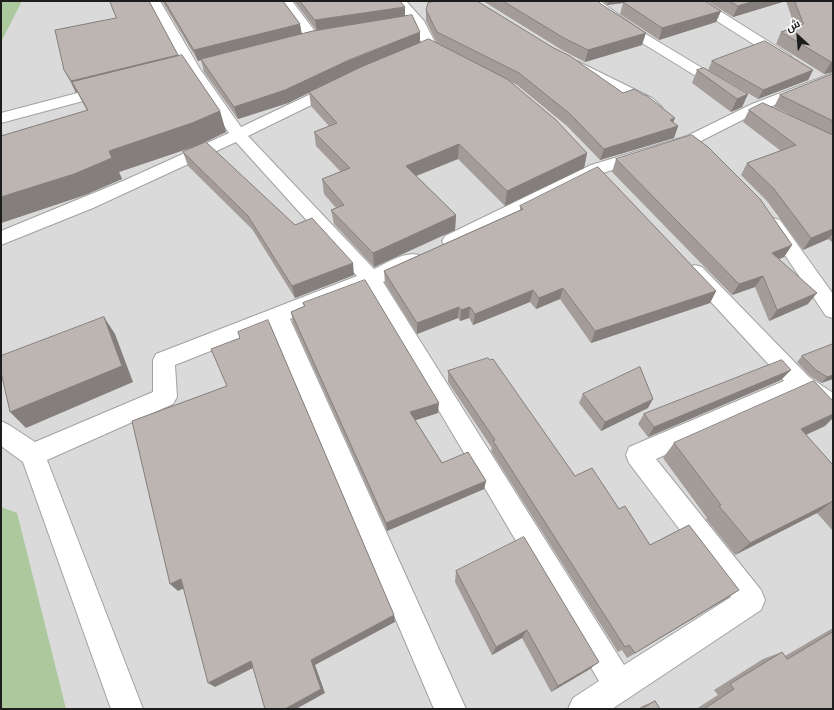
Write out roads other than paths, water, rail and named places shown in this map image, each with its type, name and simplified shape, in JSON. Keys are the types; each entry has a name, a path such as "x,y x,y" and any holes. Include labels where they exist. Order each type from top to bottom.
{"street":[{"path":"154,1 193,69 238,135 371,279 620,686"},
{"path":"285,1 313,38"},
{"path":"399,1 414,18 423,50 463,64"},
{"path":"592,1 604,11 671,56 731,91"},
{"path":"695,1 796,64"},
{"path":"604,11 625,8"},
{"path":"298,42 328,36"},
{"path":"562,58 647,101 664,115"},
{"path":"32,455 165,397 164,360 371,279 597,169 693,139 751,103 822,77"},
{"path":"1,238 54,217 238,135 350,81"},
{"path":"1,118 124,86"},
{"path":"751,103 778,117"},
{"path":"765,213 833,310"},
{"path":"683,259 801,384 833,405"},
{"path":"277,315 450,709"},
{"path":"584,709 751,600 638,455 801,384"},
{"path":"1,432 32,455 127,709"}]}
